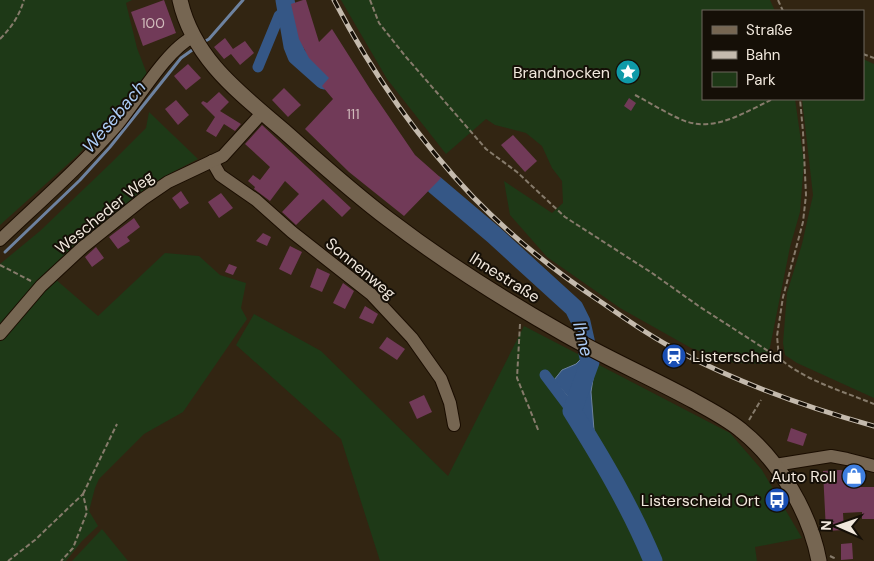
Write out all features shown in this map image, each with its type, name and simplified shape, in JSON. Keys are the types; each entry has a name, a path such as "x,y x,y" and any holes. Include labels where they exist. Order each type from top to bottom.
{"main road":[{"name":"Ihnestraße","path":"180,0 185,19 197,43 215,69 262,112 387,218 454,267 522,309 571,338 722,416 742,430 775,465 804,516 817,550 819,561"}],"street":[{"path":"0,240 70,174 117,124 177,46 197,43"},
{"name":"Wescheder Weg","path":"0,334 41,286 83,247 143,199 168,182 223,156 262,112"},
{"name":"Sonnenweg","path":"212,161 220,175 256,200 292,232 371,294 412,338 441,379 450,402 454,425"},
{"path":"775,465 830,456 874,466"}],"path":[{"path":"0,39 12,28 21,11 24,0"},
{"path":"370,0 379,23 486,149 517,172 565,217 652,273 787,365 816,381 874,404"},
{"path":"635,95 687,122 704,124 726,120 771,100"},
{"path":"779,358 777,336 781,307 791,261 803,222 806,195 800,100"},
{"path":"0,265 41,286"},
{"path":"522,309 518,339 517,378 538,432"},
{"path":"742,430 761,400"},
{"path":"8,561 35,540 83,494 117,424"},
{"path":"61,561 73,548 86,512 83,494"}],"green space":[{"path":"0,0 132,0 126,3 137,48 147,74 78,155 0,225"},
{"path":"341,0 770,0 775,10 702,10 702,100 795,100 804,162 800,212 790,247 770,347 764,364 734,363 691,348 620,308 547,257 510,215 504,181 552,213 563,203 562,181 552,168 542,146 526,133 495,125 486,119 446,154 387,79"},
{"path":"864,59 874,64 874,398 797,363 785,355 783,343 787,293 802,244 813,195 802,100 864,100"},
{"path":"149,112 198,159 169,174 71,255 0,330 0,264 40,231 146,128"},
{"path":"165,253 199,256 220,275 246,283 241,308 247,319 183,412 144,434 99,479 89,511 98,526 82,541 66,561 0,561 0,339 54,278 98,316"},
{"path":"254,314 321,351 448,476 524,326 730,433 762,470 802,538 755,547 757,561 380,561 341,439 236,345"},
{"path":"102,529 128,561 72,561"}],"water":[{"path":"582,358 595,366 591,392 594,430 588,426 574,404 554,380 562,370 576,364"}],"building":[{"path":"164,0 176,33 143,46 131,12"},
{"path":"306,0 319,42 332,29 415,155 441,178 404,216 349,172 305,129 333,99 322,86 329,78 309,58 299,39 291,4"},
{"path":"225,38 233,49 245,41 254,53 240,65 231,54 224,59 214,47"},
{"path":"188,64 201,78 186,90 174,76"},
{"path":"284,88 301,105 288,117 272,100"},
{"path":"219,92 229,102 220,111 241,124 235,131 224,124 216,137 206,131 215,117 201,103 203,101 207,103"},
{"path":"629,98 636,103 631,111 624,106"},
{"path":"176,100 189,115 178,125 165,109"},
{"path":"262,125 351,208 342,217 323,199 296,225 282,212 299,194 285,181 270,201 254,189 255,187 248,181 253,175 260,180 270,167 245,144"},
{"path":"513,135 537,161 525,172 501,145"},
{"path":"181,191 189,203 180,209 172,198"},
{"path":"221,193 233,208 219,218 208,202"},
{"path":"134,218 140,227 127,237 130,241 118,249 109,237"},
{"path":"263,233 271,237 267,246 256,241"},
{"path":"290,246 302,252 291,275 279,269"},
{"path":"96,247 104,258 92,267 85,257"},
{"path":"229,264 237,267 233,275 225,272"},
{"path":"317,268 330,274 322,292 310,287"},
{"path":"343,283 354,291 345,309 333,303"},
{"path":"365,306 378,314 373,324 359,318"},
{"path":"387,337 405,349 397,360 379,348"},
{"path":"424,395 432,412 417,419 409,402"},
{"path":"791,428 807,434 803,446 787,441"},
{"path":"823,471 849,471 850,481 860,481 861,487 874,487 874,519 862,519 862,512 843,513 844,530 826,531"},
{"path":"852,543 853,559 841,560 841,544"}],"waterway":[{"name":"Wesebach","path":"202,43 209,39 243,0"},
{"name":"Ihne","path":"285,0 293,46 297,56 324,80"},
{"path":"258,67 279,16 286,10"},
{"name":"Wesebach","path":"5,252 80,180 110,147 181,58 195,48"},
{"name":"Ihne","path":"435,185 494,235 574,308 581,322 590,362 572,411 616,484 653,561"},
{"path":"545,375 572,411"}],"railway":[{"path":"334,0 380,78 433,152 488,212 552,267 586,292 674,349 730,376 777,395 825,412 874,426"}],"place":[{"name":"Brandnocken","path":"628,72"},
{"name":"Listerscheid","path":"674,356"},
{"name":"Auto Roll","path":"854,476"},
{"name":"Listerscheid Ort","path":"777,500"}]}
